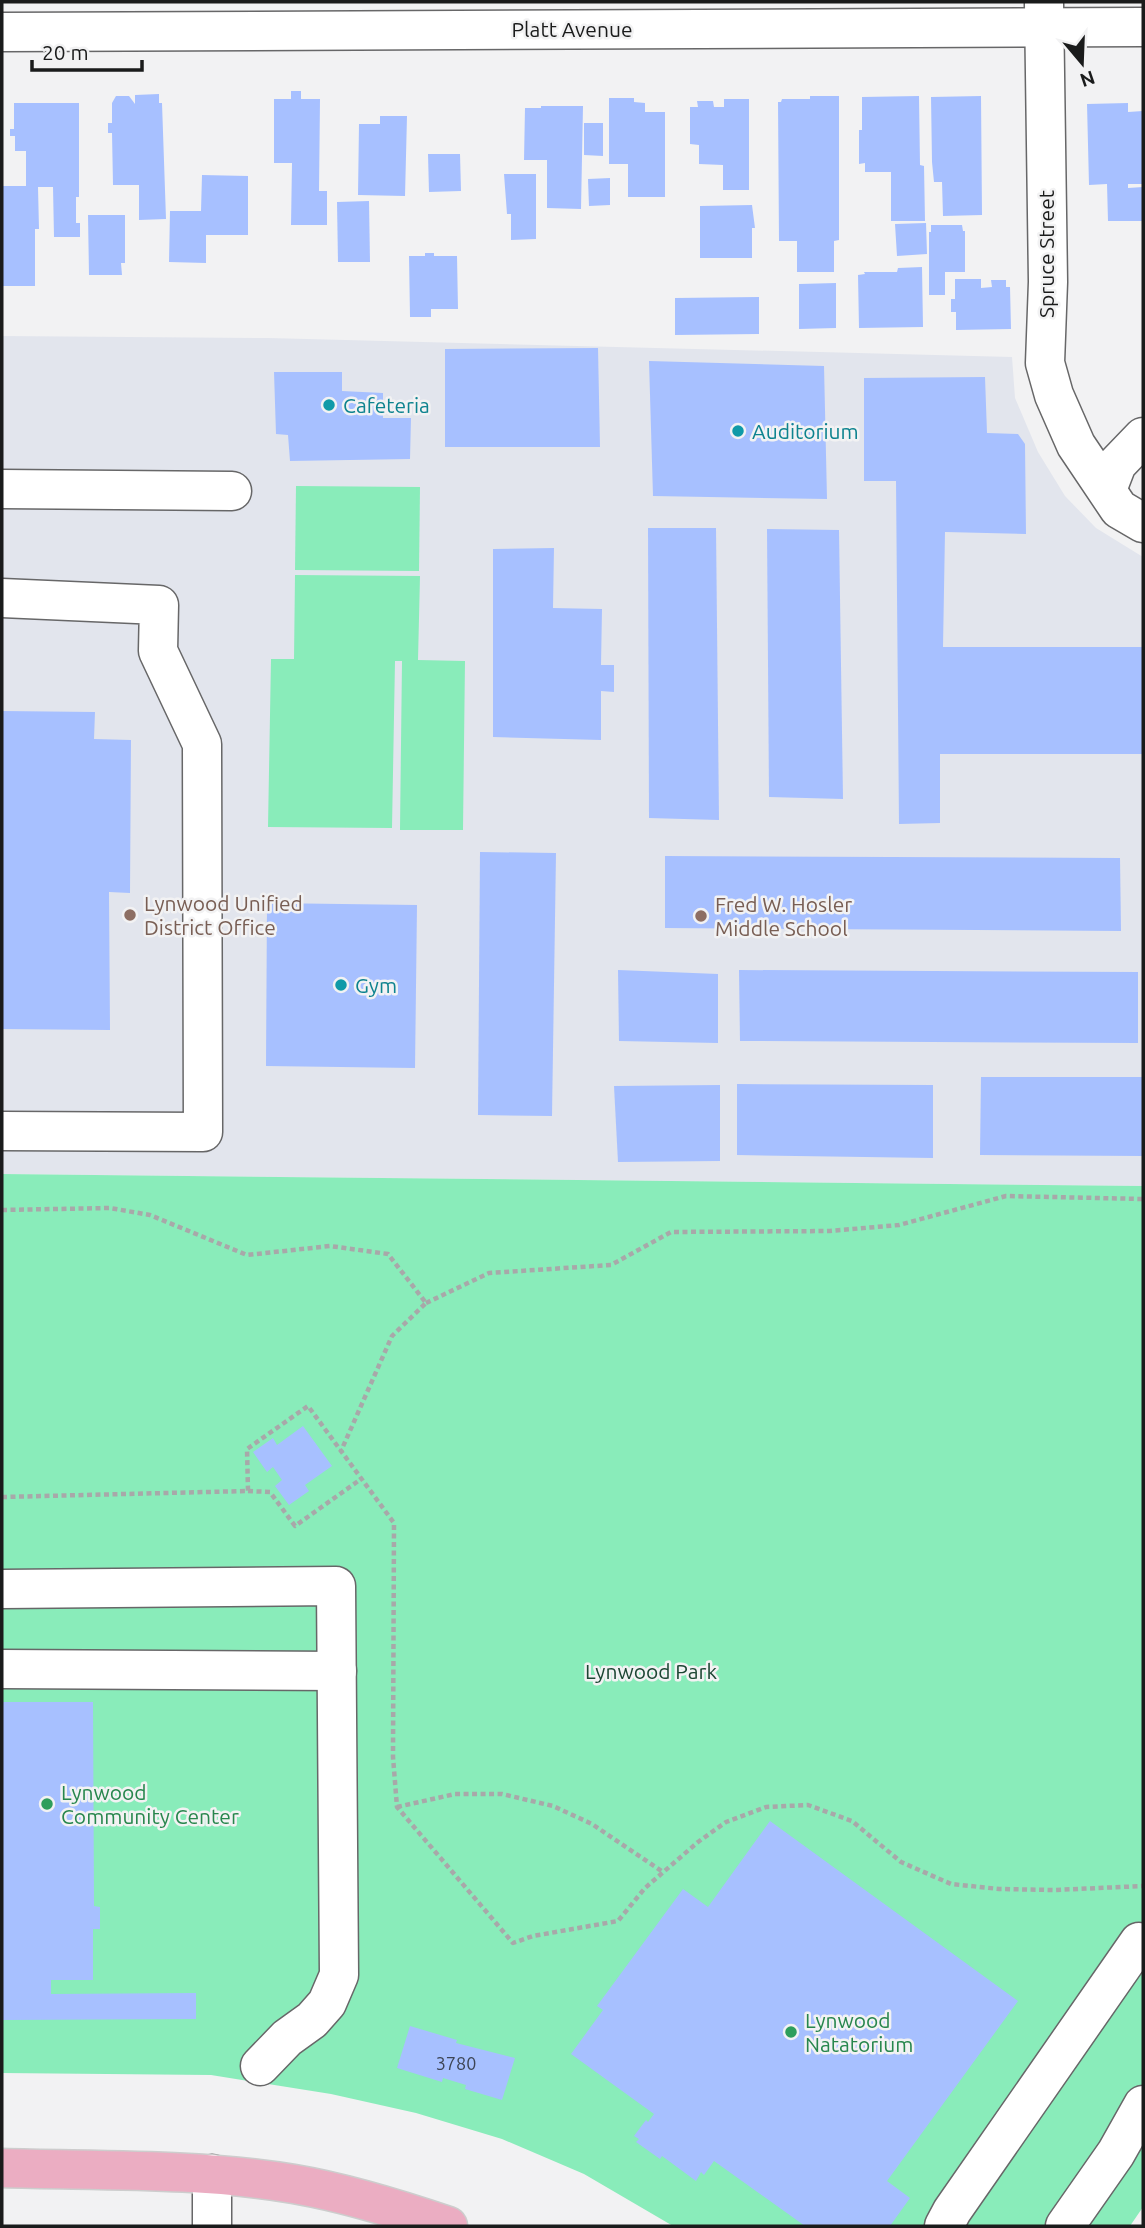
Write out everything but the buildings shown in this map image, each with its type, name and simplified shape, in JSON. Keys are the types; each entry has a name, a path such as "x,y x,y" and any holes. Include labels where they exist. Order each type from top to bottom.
{"main road":[{"path":"2,2168 212,2174 293,2184 378,2202 448,2226"}],"street":[{"name":"Platt Avenue","path":"2,32 1044,15 1143,27"},
{"name":"Spruce Street","path":"1044,15 1048,282 1045,363 1054,395 1076,445 1119,509 1143,523"},
{"path":"1107,490 1117,464 1143,437"},
{"path":"2,489 232,491"},
{"path":"2,598 159,604 158,650 202,744 204,844 203,1132 2,1131"},
{"path":"2,1589 336,1586 339,1975 327,2003 312,2020 288,2038 260,2066"},
{"path":"2,1669 337,1671"},
{"path":"944,2226 1139,1942 1143,1943"},
{"path":"1065,2226 1129,2161 1143,2105"},
{"path":"212,2174 212,2226"}],"path":[{"path":"341,1451 392,1336 426,1303 489,1273 611,1265 671,1232 831,1231 899,1225 1006,1196 1143,1199"},
{"path":"2,1210 110,1208 150,1215 247,1255 330,1246 388,1254 426,1303"},
{"path":"248,1491 247,1449 308,1406 394,1523 393,1757 397,1807 513,1943 533,1936 618,1921 645,1888 698,1842 726,1822 765,1807 808,1805 852,1821 901,1861 951,1884 999,1889 1054,1890 1143,1886"},
{"path":"2,1497 270,1492 295,1526 361,1479"},
{"path":"397,1807 455,1794 502,1794 553,1806 592,1824 663,1872"}],"shaded area":[{"name":"Fred W. Hosler Middle School","path":"2,336 268,338 1012,357 1015,398 1038,452 1065,496 1096,528 1143,557 1143,1186 2,1174"}],"green space":[{"path":"296,486 420,487 419,571 295,570"},
{"path":"295,575 420,576 418,660 465,661 463,830 400,830 402,661 395,661 392,828 268,827 271,659 294,659"},
{"name":"Lynwood Park","path":"2,1174 1143,1186 1143,2207 1130,2226 673,2226 584,2174 502,2139 416,2113 331,2094 211,2075 2,2073"}],"place":[{"name":"Cafeteria","path":"329,405"},
{"name":"Auditorium","path":"738,431"},
{"name":"Lynwood Unified District Office","path":"130,915"},
{"name":"Fred W. Hosler Middle School","path":"701,916"},
{"name":"Gym","path":"341,985"},
{"name":"Lynwood Community Center","path":"47,1804"},
{"name":"Lynwood Natatorium","path":"791,2032"}]}
